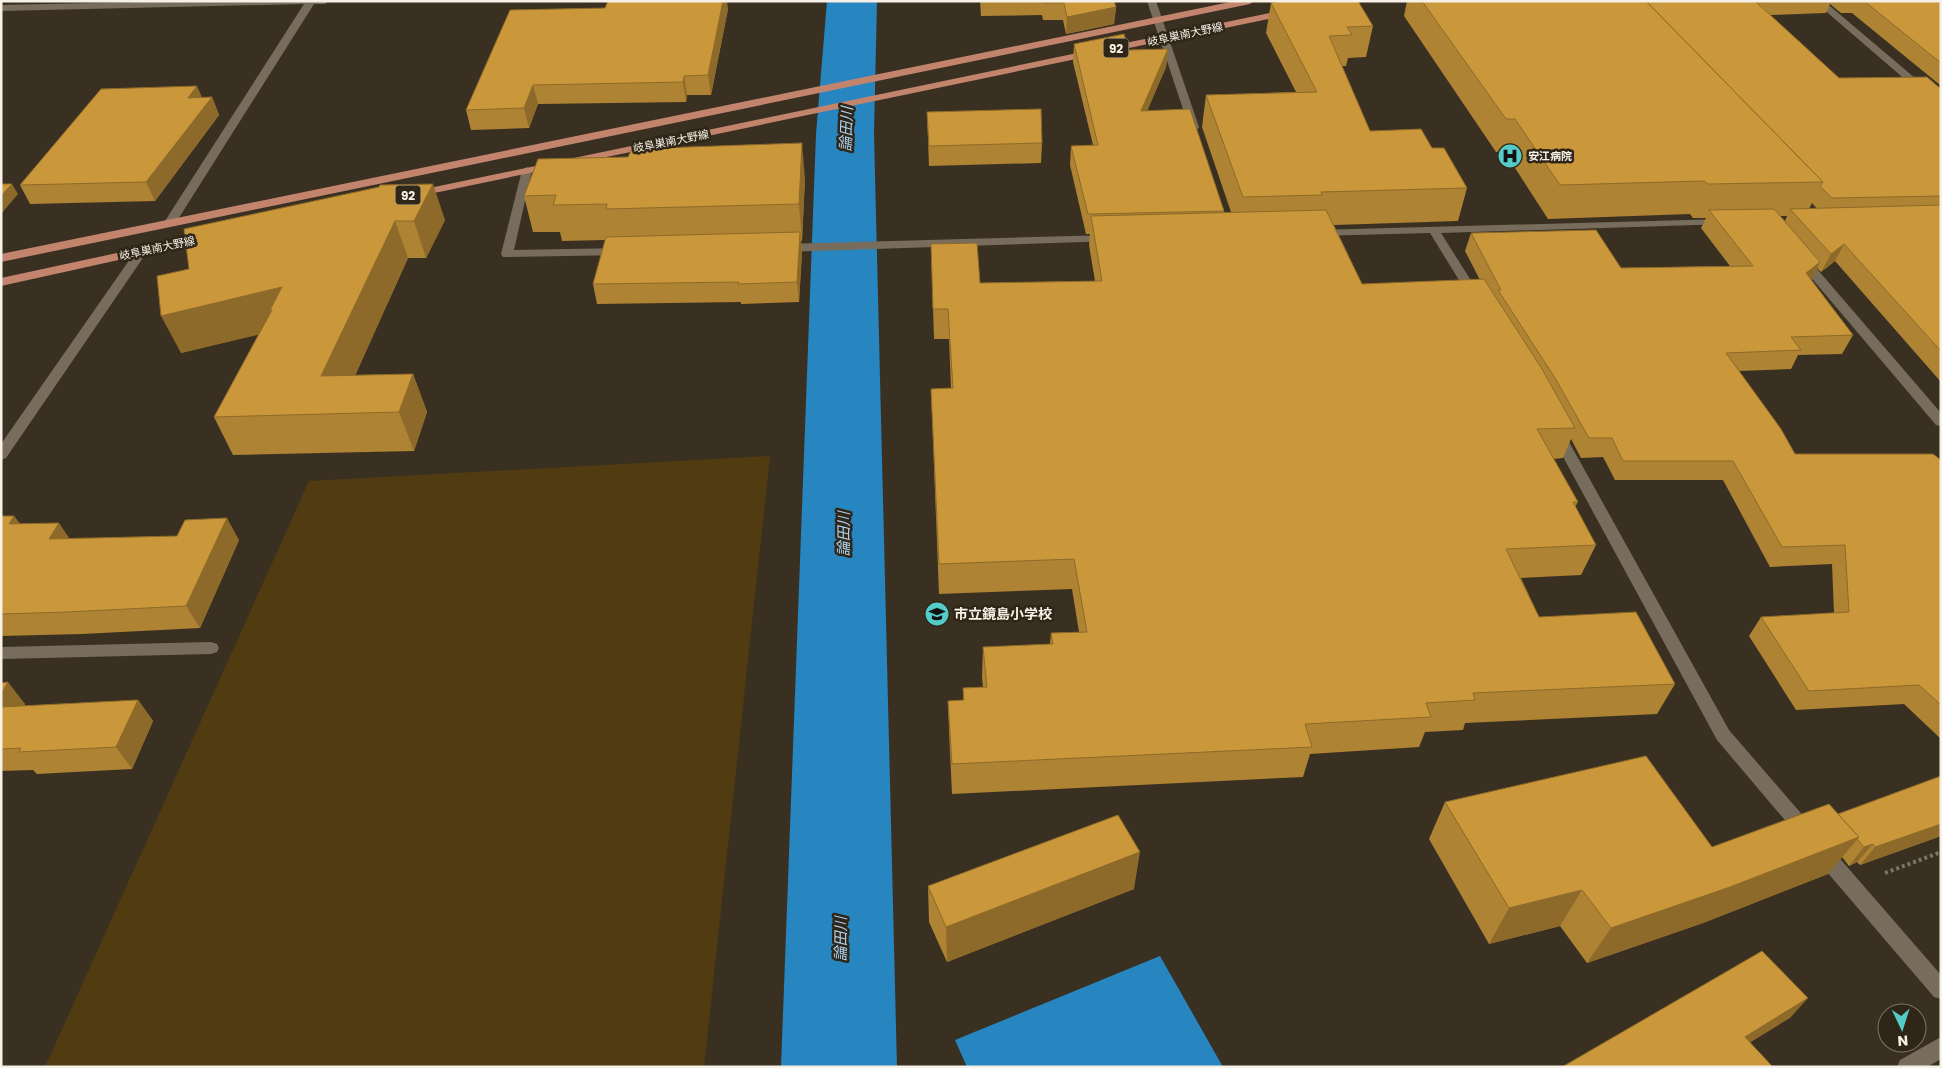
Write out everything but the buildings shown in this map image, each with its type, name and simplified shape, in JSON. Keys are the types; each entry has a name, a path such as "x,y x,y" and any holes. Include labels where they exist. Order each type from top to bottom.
{"main road":[{"name":"岐阜巣南大野線","path":"1,258 1250,1"},
{"name":"岐阜巣南大野線","path":"401,196 815,112 1295,11"},
{"name":"岐阜巣南大野線","path":"1,282 218,236"}],"street":[{"path":"169,224 310,1"},
{"path":"1,8 324,1"},
{"path":"1151,1 1199,141"},
{"path":"1818,1 1941,105"},
{"path":"526,170 508,254 636,252"},
{"path":"1308,233 1740,222"},
{"path":"1433,229 1486,314"},
{"path":"774,249 1124,238"},
{"path":"1795,251 1941,422"},
{"path":"1,455 141,252"},
{"path":"1548,415 1723,735 1941,990"},
{"path":"1,653 211,648"},
{"path":"1907,1067 1941,1047"}],"path":[{"path":"1852,886 1941,852"}],"shaded area":[{"path":"770,456 704,1067 45,1067 309,481"}],"water":[{"path":"1160,956 1223,1067 967,1067 955,1040"}],"waterway":[{"name":"論田川","path":"839,1067 845,134 852,1"}],"place":[{"name":"安江病院","path":"1510,156"},
{"name":"市立鏡島小学校","path":"937,614"}]}
